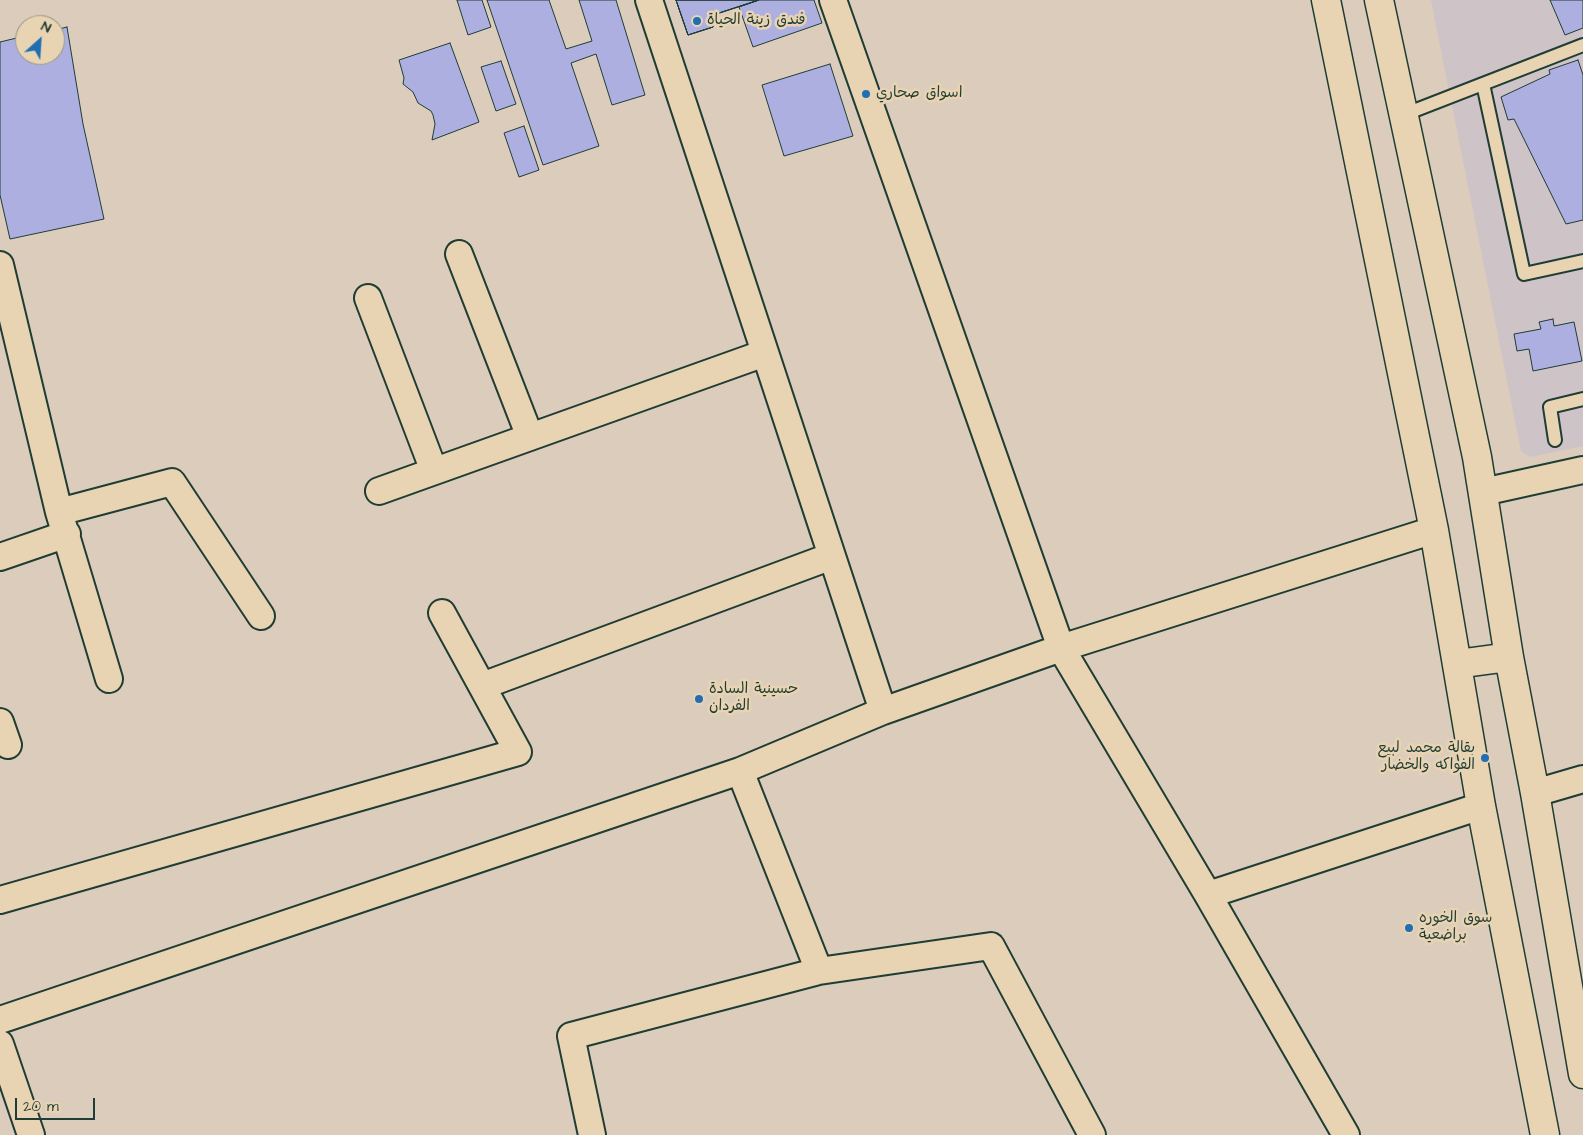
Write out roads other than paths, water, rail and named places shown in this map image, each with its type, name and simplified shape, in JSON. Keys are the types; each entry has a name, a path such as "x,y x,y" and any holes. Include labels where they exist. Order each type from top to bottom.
{"main road":[{"path":"1326,0 1434,530 1481,806 1545,1135"},
{"path":"1379,0 1477,457 1509,657 1535,793 1583,1074"},
{"path":"1457,664 1509,657"}],"street":[{"path":"649,0 883,712"},
{"path":"833,0 1062,648 1208,895 1346,1135"},
{"path":"459,254 530,437"},
{"path":"0,265 63,523 109,679"},
{"path":"368,298 434,471"},
{"path":"379,491 764,353"},
{"path":"1483,492 1583,470"},
{"path":"0,557 63,523 172,482 261,616"},
{"path":"0,1020 740,771 883,712 1062,648 1434,530"},
{"path":"482,686 832,556"},
{"path":"0,900 518,752 442,613"},
{"path":"740,771 819,971"},
{"path":"1535,793 1583,779"},
{"path":"1208,895 1481,806"},
{"path":"592,1135 571,1036 819,971 991,946 1092,1135"},
{"path":"0,1044 30,1135"}],"lane":[{"path":"1404,115 1583,45"},
{"path":"1483,84 1524,274 1583,261"},
{"path":"1556,440 1550,407 1583,400"}],"place":[{"name":"فندق زينة الحياة","path":"697,21"},
{"name":"اسواق صحاري","path":"866,94"},
{"name":"حسينية السادة الفردان","path":"699,699"},
{"name":"بقالة محمد لبيع الفواكه والخضار","path":"1485,758"},
{"name":"سوق الخوره براضعية","path":"1409,928"}]}
